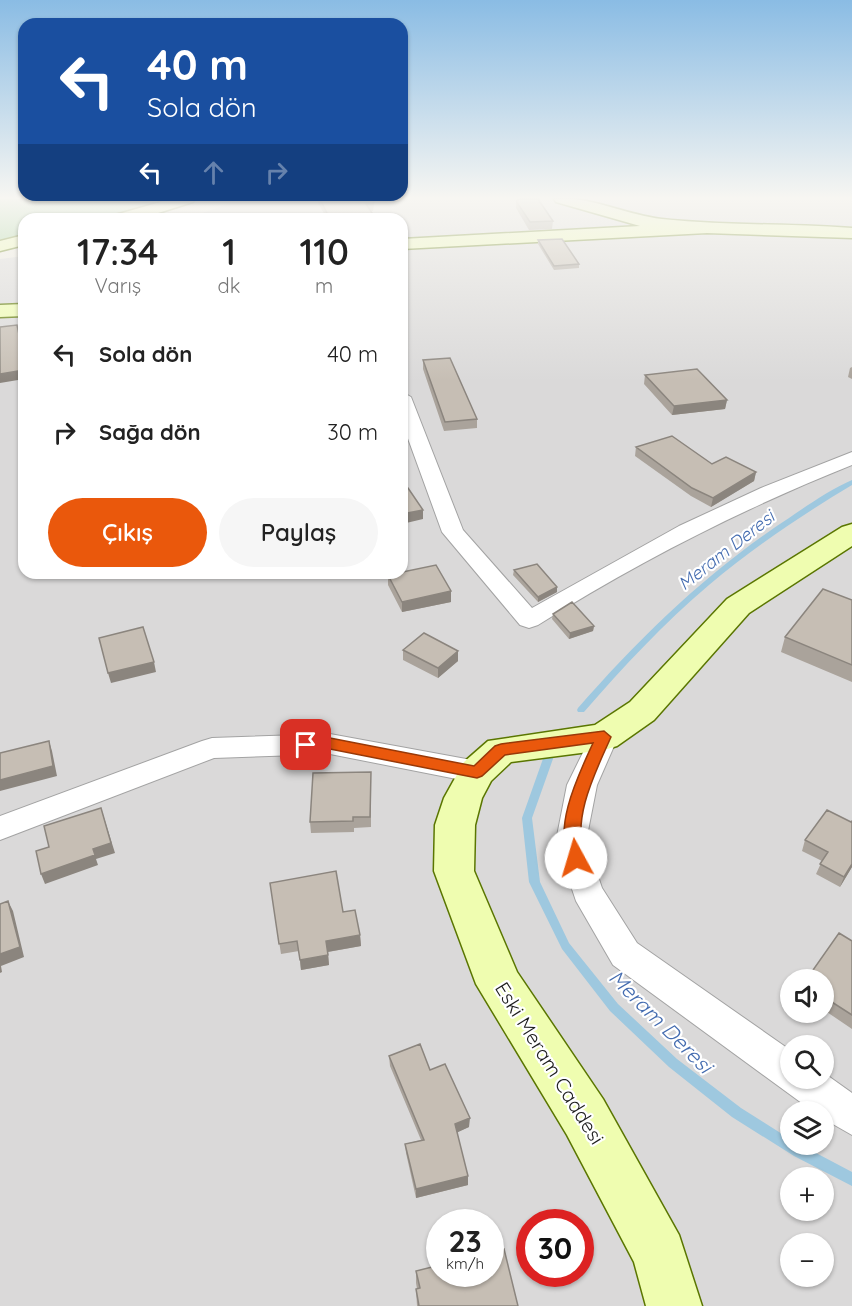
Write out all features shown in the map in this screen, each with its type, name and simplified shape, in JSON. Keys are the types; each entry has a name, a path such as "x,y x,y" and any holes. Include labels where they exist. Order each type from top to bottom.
{"street":[{"path":"0,311 18,310"},
{"path":"408,413 453,532 529,620 592,580 786,482 852,458"},
{"name":"Eski Meram Caddesi","path":"674,1306 660,1254 585,1117 499,984 454,872 455,825 463,798 477,772 501,750 604,737 642,711 738,606 852,533"},
{"path":"604,737 582,785 571,842 587,892 625,954 780,1065"},
{"path":"0,828 212,748 330,744 477,772"},
{"path":"814,1089 852,1116"}],"shaded area":[{"path":"0,260 18,260 18,579 408,579 408,260 852,260 852,1306 0,1306"}],"building":[{"path":"550,260 576,260 579,264 554,266"},
{"path":"17,325 18,371 0,374 0,327"},
{"path":"450,358 477,419 445,422 423,360"},
{"path":"697,369 727,400 674,406 645,375"},
{"path":"672,436 712,464 726,457 756,472 713,498 692,488 636,447"},
{"path":"408,488 423,510 408,513"},
{"path":"537,564 557,587 538,597 514,570"},
{"path":"436,565 451,591 402,602 390,579 408,579 408,571"},
{"path":"823,589 852,600 852,665 785,637"},
{"path":"572,602 594,626 570,633 553,614"},
{"path":"143,627 154,662 108,673 99,638"},
{"path":"424,633 458,651 438,668 403,650"},
{"path":"49,741 53,766 0,780 0,753"},
{"path":"371,772 370,817 353,817 353,821 310,822 313,773"},
{"path":"101,808 111,843 93,849 95,855 41,874 36,851 49,847 44,826"},
{"path":"827,810 852,821 852,864 844,877 820,864 828,852 805,840"},
{"path":"336,871 343,912 355,910 360,935 326,941 328,955 300,960 297,941 279,944 270,883"},
{"path":"8,901 20,947 0,954 0,904"},
{"path":"839,933 852,941 852,1015 834,1003 834,969 814,969"},
{"path":"420,1044 430,1070 445,1064 470,1118 455,1124 468,1176 416,1189 405,1144 424,1140 389,1056"},
{"path":"504,1249 518,1306 419,1306 416,1289 420,1288 416,1271 426,1268 426,1287 504,1287"}],"waterway":[{"name":"Meram Deresi","path":"581,710 641,644 706,584 776,529 852,482"},
{"name":"Meram Deresi","path":"549,756 527,818 534,882 566,946 614,1007 673,1063 737,1112 798,1152 852,1179"}],"route":[{"path":"306,745 330,744 477,772 501,750 604,737 582,785 571,842 576,858"}]}
